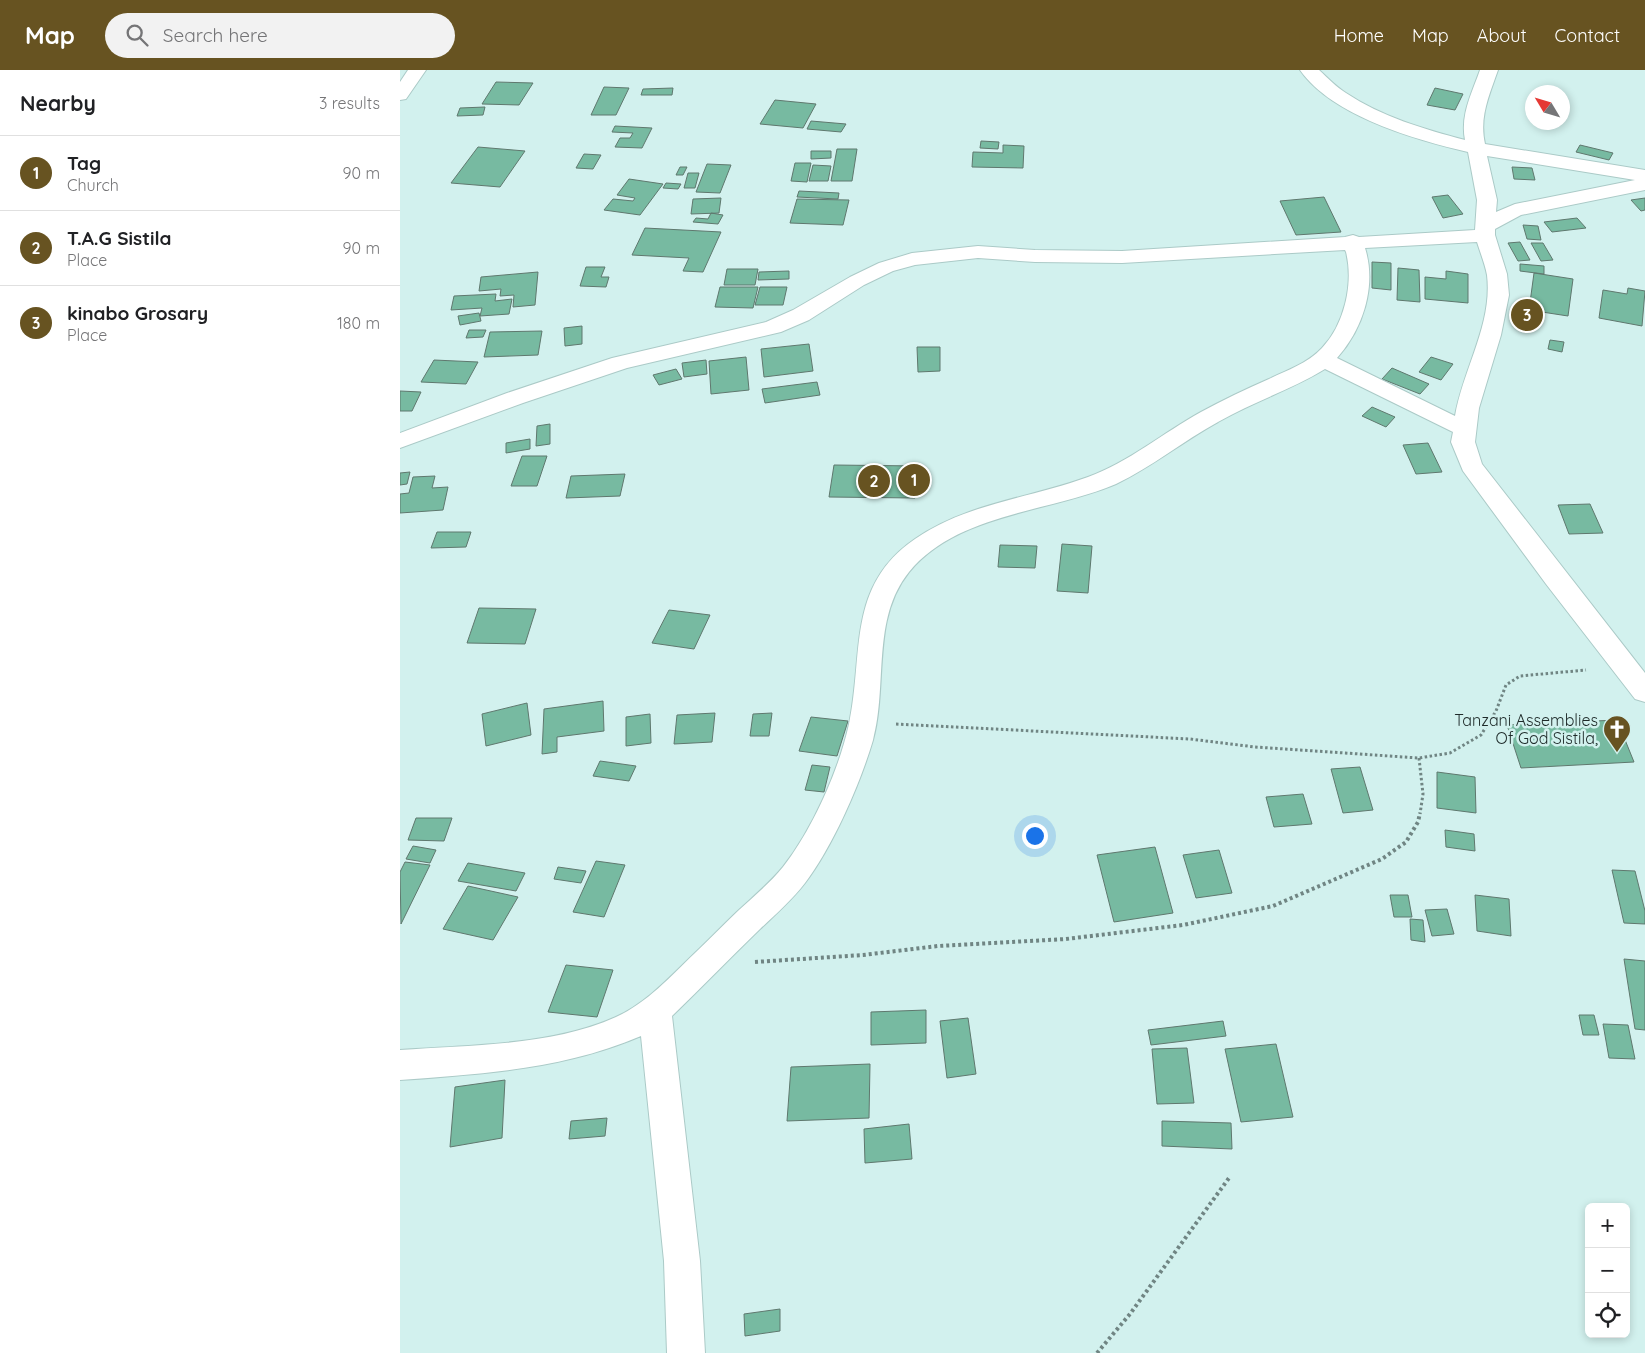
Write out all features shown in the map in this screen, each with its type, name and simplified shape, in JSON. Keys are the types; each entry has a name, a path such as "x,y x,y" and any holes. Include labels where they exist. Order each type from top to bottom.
{"street":[{"path":"400,95 417,70"},
{"path":"1309,70 1321,84 1340,99 1366,112 1436,138 1477,149 1645,176"},
{"path":"1488,70 1473,114 1472,129 1487,200 1484,231 1497,274 1497,304 1486,353 1468,408 1462,442 1472,466 1555,578 1645,692"},
{"path":"400,441 516,398 620,363 774,327 801,315 872,274 912,259 943,254 978,252 1035,256 1141,256 1484,231 1515,210 1645,184"},
{"path":"400,1065 512,1055 565,1047 616,1033 641,1022 655,1011 799,869 830,810 850,763 863,722 870,640 883,588 901,564 921,547 981,515 1093,484 1128,469 1226,408 1305,371 1322,360 1339,339 1356,300 1358,263 1353,242"},
{"path":"1322,360 1363,376 1421,409 1463,428"},
{"path":"655,1011 682,1261 686,1353"}],"path":[{"path":"863,722 1053,734 1190,739 1255,747 1419,758 1450,753 1481,736 1496,711 1506,685 1520,676 1626,667"},
{"path":"702,966 863,954 938,946 1066,939 1183,925 1273,906 1382,859 1406,842 1418,822 1421,810 1423,794 1419,758"},
{"path":"1097,1353 1130,1314 1229,1178"}],"building":[{"path":"496,82 533,83 519,105 482,104"},
{"path":"604,87 629,88 616,115 591,115"},
{"path":"673,88 672,95 641,95 643,89"},
{"path":"1435,88 1463,94 1455,110 1427,105"},
{"path":"775,100 816,104 803,128 760,124"},
{"path":"485,107 483,115 457,116 460,108"},
{"path":"811,121 846,124 841,132 807,129"},
{"path":"615,126 652,128 642,148 615,147 620,138 630,138 633,133 612,132"},
{"path":"981,141 999,142 998,149 980,148"},
{"path":"1003,145 1024,146 1023,168 972,167 973,152 1003,153"},
{"path":"1580,145 1613,153 1609,160 1576,152"},
{"path":"478,147 525,151 500,187 451,183"},
{"path":"837,149 857,149 852,181 831,181"},
{"path":"811,151 831,151 831,158 811,159"},
{"path":"584,154 601,155 593,169 576,168"},
{"path":"795,163 811,163 807,182 791,181"},
{"path":"707,164 731,165 720,193 696,192"},
{"path":"813,165 831,166 828,181 809,181"},
{"path":"680,167 687,167 683,175 676,175"},
{"path":"1512,167 1532,168 1535,180 1514,179"},
{"path":"688,173 699,173 695,188 684,188"},
{"path":"629,179 663,184 640,215 604,210 613,199 633,201 635,198 617,195"},
{"path":"666,183 681,184 678,189 663,188"},
{"path":"799,191 839,193 838,199 797,197"},
{"path":"1448,195 1463,214 1443,218 1432,197"},
{"path":"1324,197 1341,232 1296,235 1280,201"},
{"path":"721,198 719,213 691,214 693,199"},
{"path":"1645,198 1645,210 1641,211 1631,200"},
{"path":"797,199 849,200 843,225 790,223"},
{"path":"711,213 723,215 718,224 693,222 696,218 708,219"},
{"path":"1577,218 1586,228 1552,232 1544,222"},
{"path":"1523,225 1538,226 1541,240 1527,239"},
{"path":"645,228 721,232 703,272 683,271 689,258 632,255"},
{"path":"1520,242 1530,260 1518,261 1508,243"},
{"path":"1531,243 1543,243 1553,260 1541,261"},
{"path":"1372,262 1391,263 1391,290 1372,288"},
{"path":"1520,264 1544,266 1544,274 1520,271"},
{"path":"586,267 605,267 601,277 609,277 606,287 580,286"},
{"path":"1398,268 1419,270 1420,302 1397,300"},
{"path":"727,269 758,269 755,285 724,285"},
{"path":"789,271 789,279 758,280 759,272"},
{"path":"1446,271 1468,274 1468,303 1425,299 1425,277 1446,279"},
{"path":"538,272 535,305 513,307 514,295 500,296 501,289 479,291 481,277"},
{"path":"1534,273 1573,279 1568,316 1529,310"},
{"path":"720,287 758,287 753,308 715,307"},
{"path":"760,287 787,287 783,305 755,305"},
{"path":"1628,288 1645,291 1642,326 1599,318 1603,290 1627,294"},
{"path":"496,294 495,301 512,299 509,314 480,316 482,308 451,310 454,296"},
{"path":"1516,310 1536,312 1538,320 1517,319"},
{"path":"479,313 481,321 460,325 458,316"},
{"path":"582,326 582,344 565,346 564,328"},
{"path":"469,330 486,330 483,337 466,338"},
{"path":"542,331 538,355 484,357 490,332"},
{"path":"1550,340 1564,342 1562,352 1548,349"},
{"path":"809,344 813,371 764,377 761,349"},
{"path":"917,347 940,347 940,371 918,372"},
{"path":"746,357 749,390 711,394 709,361"},
{"path":"1431,357 1453,364 1441,380 1419,372"},
{"path":"434,360 478,362 466,384 421,382"},
{"path":"706,360 707,374 684,377 682,363"},
{"path":"1392,368 1429,384 1420,394 1382,379"},
{"path":"676,369 682,379 659,385 653,375"},
{"path":"817,382 820,395 765,403 762,389"},
{"path":"400,391 421,392 412,411 400,411"},
{"path":"1372,407 1395,417 1386,427 1362,416"},
{"path":"550,424 550,444 536,446 537,426"},
{"path":"530,439 530,449 506,453 506,443"},
{"path":"1428,443 1442,472 1416,474 1403,445"},
{"path":"522,456 547,456 537,486 511,486"},
{"path":"834,465 918,466 915,498 829,497"},
{"path":"410,472 407,484 400,485 400,473"},
{"path":"625,474 620,496 566,498 571,476"},
{"path":"435,476 432,488 448,487 443,510 400,513 400,494 409,493 413,477"},
{"path":"1590,504 1603,533 1569,534 1558,505"},
{"path":"437,532 471,532 466,547 431,548"},
{"path":"1062,544 1092,546 1088,593 1057,591"},
{"path":"1000,545 1037,546 1035,568 998,567"},
{"path":"479,608 536,609 525,644 467,643"},
{"path":"669,610 710,615 694,649 652,643"},
{"path":"603,701 604,731 557,737 557,752 542,754 544,709"},
{"path":"527,703 531,735 486,746 482,714"},
{"path":"715,713 712,742 674,744 677,715"},
{"path":"772,713 769,736 750,736 753,714"},
{"path":"650,714 651,743 626,746 626,717"},
{"path":"811,717 848,721 837,756 799,751"},
{"path":"1617,720 1634,762 1521,768 1507,725"},
{"path":"600,761 636,766 629,781 593,776"},
{"path":"812,765 830,767 824,792 805,790"},
{"path":"1360,767 1373,810 1343,813 1331,769"},
{"path":"1437,772 1475,777 1476,813 1437,808"},
{"path":"1303,794 1312,824 1274,827 1266,797"},
{"path":"416,818 452,818 444,841 408,840"},
{"path":"1445,830 1474,834 1475,851 1446,847"},
{"path":"413,846 436,850 430,863 406,859"},
{"path":"1155,847 1173,913 1114,922 1097,855"},
{"path":"1219,850 1232,893 1196,898 1183,855"},
{"path":"596,861 625,865 604,917 573,912"},
{"path":"405,862 430,865 401,924 400,872"},
{"path":"468,863 525,873 516,891 458,881"},
{"path":"558,867 586,871 581,883 554,879"},
{"path":"1612,870 1635,871 1645,911 1645,924 1624,923"},
{"path":"468,886 518,897 493,940 443,929"},
{"path":"1390,895 1408,895 1412,917 1394,917"},
{"path":"1475,895 1509,899 1511,936 1477,931"},
{"path":"1447,909 1454,934 1432,936 1425,910"},
{"path":"1410,919 1423,920 1425,942 1411,940"},
{"path":"1624,959 1645,961 1645,1030 1635,1029"},
{"path":"566,965 613,970 597,1017 548,1012"},
{"path":"926,1010 926,1043 871,1045 871,1012"},
{"path":"1579,1015 1594,1015 1599,1035 1583,1035"},
{"path":"968,1018 976,1074 947,1078 940,1021"},
{"path":"1223,1021 1226,1036 1151,1045 1148,1030"},
{"path":"1603,1024 1628,1025 1635,1059 1609,1058"},
{"path":"1276,1044 1293,1117 1241,1122 1225,1049"},
{"path":"1187,1048 1194,1103 1157,1104 1152,1049"},
{"path":"870,1064 869,1118 787,1121 791,1067"},
{"path":"505,1080 502,1138 450,1147 455,1087"},
{"path":"607,1118 605,1136 569,1139 571,1121"},
{"path":"1162,1121 1231,1123 1232,1149 1162,1146"},
{"path":"909,1124 912,1159 865,1163 864,1129"},
{"path":"780,1309 780,1331 745,1336 744,1314"}],"place":[{"name":"kinabo Grosary","path":"1527,315"},
{"name":"Tag","path":"914,480"},
{"name":"T.A.G Sistila","path":"874,481"},
{"name":"Tanzani Assemblies Of God Sistila,","path":"1617,753"}]}
